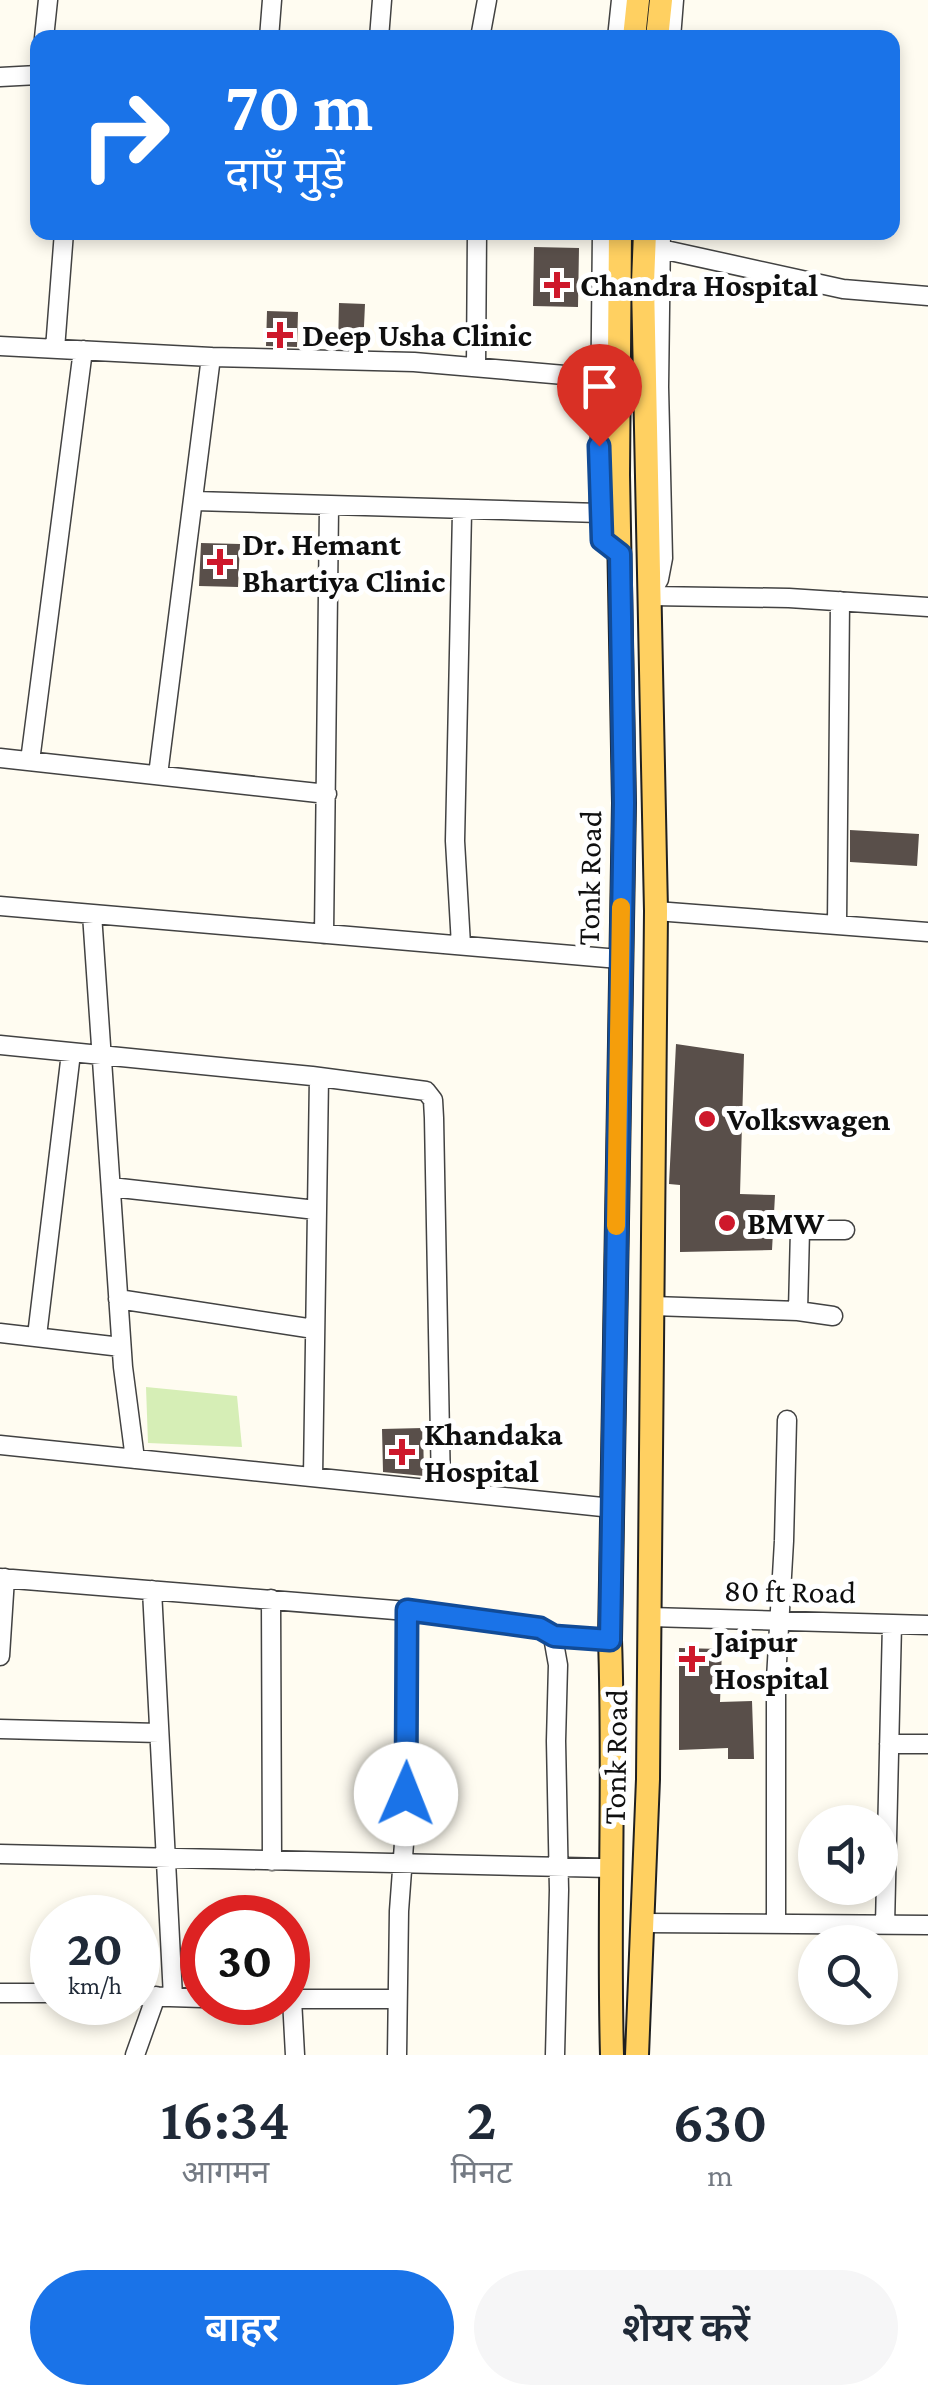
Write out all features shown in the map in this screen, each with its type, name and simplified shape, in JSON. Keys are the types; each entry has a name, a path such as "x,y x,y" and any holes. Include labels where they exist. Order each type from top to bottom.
{"main road":[{"path":"635,30 638,0"},
{"path":"658,30 661,0"},
{"path":"619,544 620,240"},
{"path":"650,596 643,283 655,240"},
{"name":"Tonk Road","path":"610,2013 614,1764 610,1640 624,803 619,544"},
{"name":"Tonk Road","path":"637,2055 644,1923 653,1306 656,911 650,596"},
{"path":"597,2055 610,2013"},
{"path":"610,2013 612,2055"},
{"path":"638,2025 654,2055"}],"street":[{"path":"45,30 48,0"},
{"path":"270,30 272,0"},
{"path":"380,30 382,0"},
{"path":"481,30 487,0"},
{"path":"618,30 621,0"},
{"path":"672,30 674,0"},
{"path":"0,77 30,75"},
{"path":"55,349 63,240"},
{"path":"476,367 478,240"},
{"name":"Tonk Road","path":"602,240 599,514 602,540 619,544"},
{"name":"Tonk Road","path":"650,596 664,558 656,240"},
{"path":"663,240 842,289 928,296"},
{"path":"0,346 414,362 598,378"},
{"path":"30,761 83,350"},
{"path":"158,774 211,357"},
{"path":"195,501 599,514"},
{"path":"324,934 329,506"},
{"path":"461,945 456,782 462,512"},
{"path":"650,596 688,594 928,607"},
{"path":"837,924 840,601"},
{"path":"0,758 327,794"},
{"path":"0,906 620,959"},
{"path":"656,911 928,932"},
{"path":"92,914 121,1347 135,1459"},
{"path":"0,1045 319,1076 426,1091 433,1100 441,1489"},
{"path":"37,1336 71,1053"},
{"path":"313,1476 319,1076"},
{"path":"111,1186 316,1210"},
{"path":"798,1311 800,1230 845,1230"},
{"path":"118,1299 314,1329"},
{"path":"653,1306 798,1311 833,1316"},
{"path":"0,1332 121,1347"},
{"path":"776,1924 776,1678 787,1420"},
{"path":"0,1445 612,1508"},
{"path":"0,1656 3,1578 407,1610 540,1628 554,1636 610,1640"},
{"path":"152,1590 168,1858 160,1950"},
{"path":"272,1598 272,1861"},
{"path":"397,2055 407,1610"},
{"name":"80 ft Road","path":"650,1618 928,1624"},
{"path":"644,1923 885,1925 892,1624"},
{"path":"554,1636 558,1665 554,2055"},
{"path":"0,1728 159,1732"},
{"path":"889,1744 928,1744"},
{"path":"0,1854 610,1868"},
{"path":"898,1925 928,1925"},
{"path":"0,1992 30,1993"},
{"path":"310,1999 397,1999"},
{"path":"135,2055 146,2025"},
{"path":"292,2025 295,2055"}],"green space":[{"path":"146,1387 237,1396 242,1447 148,1443"}],"building":[{"path":"534,247 579,248 578,307 533,306"},
{"path":"339,303 365,304 363,348 338,348"},
{"path":"267,311 298,312 297,347 266,346"},
{"path":"201,543 240,544 238,587 199,586"},
{"path":"850,830 919,834 917,866 850,862"},
{"name":"Volkswagen","path":"676,1044 744,1054 740,1194 775,1195 772,1250 680,1252 680,1185 669,1184"},
{"path":"423,1428 424,1476 383,1472 382,1429"},
{"path":"679,1648 722,1649 720,1702 752,1701 754,1759 728,1759 728,1748 679,1750"}],"slow traffic":[{"path":"616,1226 621,907"}],"place":[{"name":"Chandra Hospital","path":"557,285"},
{"name":"Deep Usha Clinic","path":"280,335"},
{"name":"Dr. Hemant Bhartiya Clinic","path":"220,562"},
{"name":"Volkswagen","path":"707,1119"},
{"name":"BMW","path":"727,1223"},
{"name":"Khandaka Hospital","path":"402,1452"},
{"name":"Jaipur Hospital","path":"692,1659"}],"route":[{"path":"406,1794 407,1610 540,1628 554,1636 610,1640 624,803 620,554 602,540 599,446"}]}
